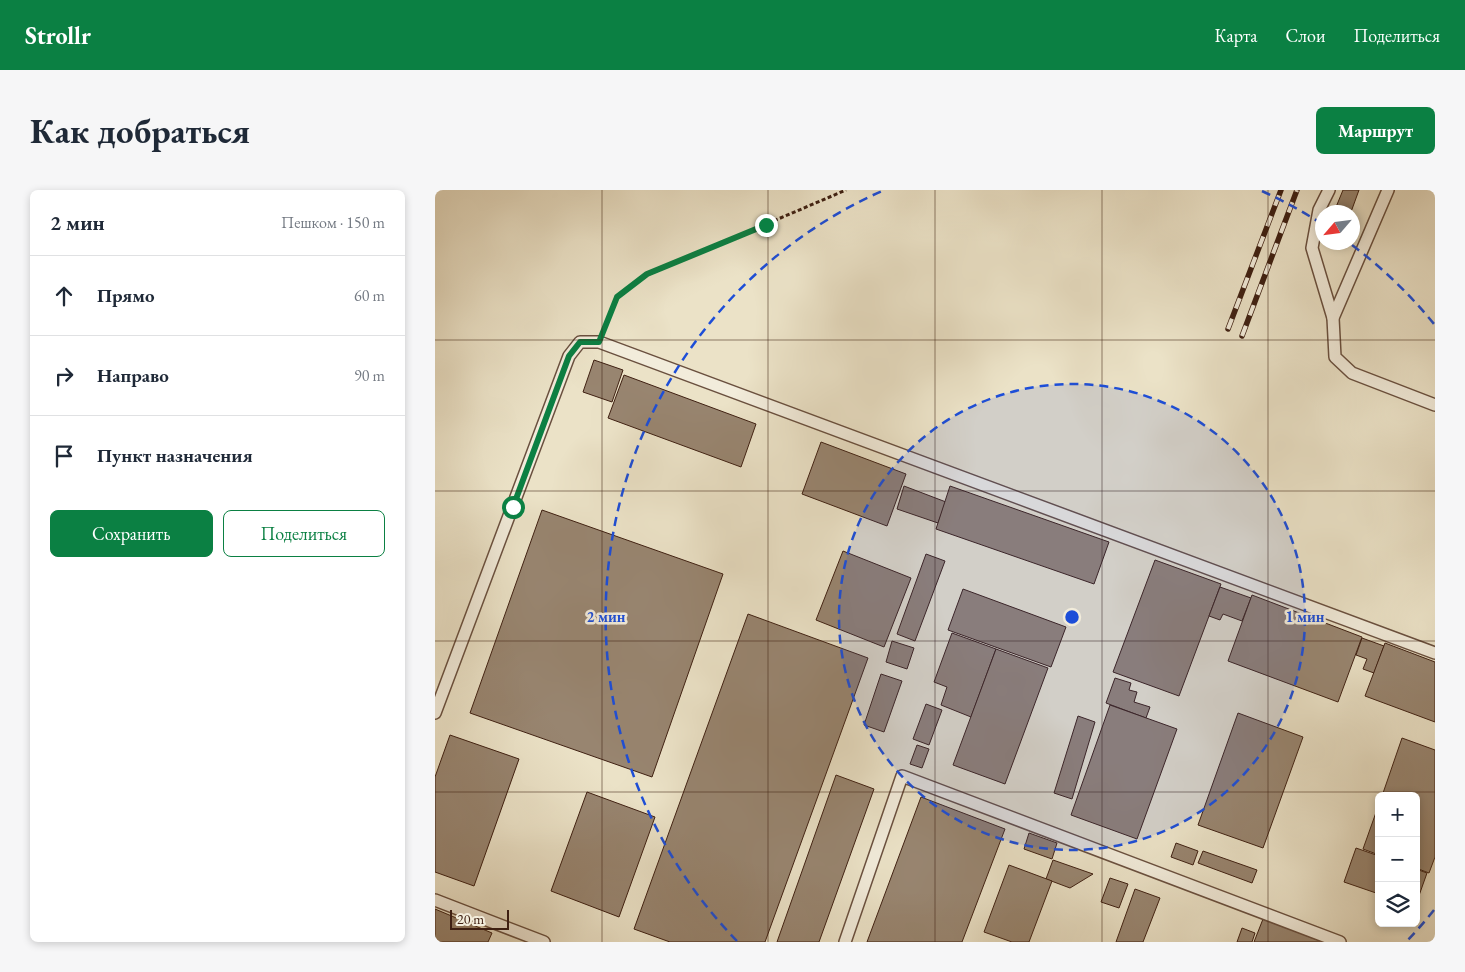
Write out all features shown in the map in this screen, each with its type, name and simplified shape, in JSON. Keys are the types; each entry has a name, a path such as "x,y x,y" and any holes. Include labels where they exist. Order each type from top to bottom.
{"lane":[{"path":"1329,190 1319,210 1312,248 1333,318 1335,357 1351,373 1435,405"},
{"path":"1333,318 1388,190"},
{"path":"435,713 569,356 580,342 599,342 1435,653"},
{"path":"845,942 903,776 1340,942"},
{"path":"435,900 544,942"}],"path":[{"path":"599,342 617,297 647,274 846,190"}],"building":[{"path":"1343,190 1359,190 1354,205 1337,205"},
{"path":"594,360 623,370 612,402 583,392"},
{"path":"624,375 756,424 741,467 608,418"},
{"path":"821,442 906,474 887,526 802,494"},
{"path":"904,486 946,502 938,523 897,509"},
{"path":"950,486 1109,542 1094,584 936,529"},
{"path":"542,510 723,574 652,777 470,713"},
{"path":"843,551 911,578 884,647 816,620"},
{"path":"926,554 945,561 915,641 897,634"},
{"path":"1155,560 1221,584 1179,696 1113,672"},
{"path":"1220,587 1251,598 1242,621 1223,614 1220,620 1209,616"},
{"path":"963,589 1066,627 1051,667 948,630"},
{"path":"1252,595 1362,637 1338,702 1228,661"},
{"path":"748,614 868,658 765,942 670,942 634,929"},
{"path":"952,633 996,649 971,717 941,705 947,687 934,682"},
{"path":"1362,638 1384,646 1374,673 1363,669 1367,659 1356,655"},
{"path":"892,641 914,648 907,669 886,662"},
{"path":"1385,643 1435,662 1435,722 1365,696"},
{"path":"996,649 1048,668 1005,784 953,765"},
{"path":"881,674 902,681 884,732 864,725"},
{"path":"1115,678 1131,683 1129,690 1137,692 1134,702 1150,707 1146,718 1106,703"},
{"path":"926,704 942,710 929,745 913,739"},
{"path":"1110,705 1177,729 1137,839 1071,815"},
{"path":"1238,713 1303,737 1263,848 1198,825"},
{"path":"1078,716 1095,722 1072,799 1054,793"},
{"path":"450,735 519,759 474,886 435,872 435,777"},
{"path":"1402,738 1435,750 1435,857 1429,873 1420,870 1420,792 1383,792"},
{"path":"917,745 929,749 922,768 910,764"},
{"path":"836,775 874,789 819,942 777,942"},
{"path":"587,792 655,817 619,917 551,891"},
{"path":"921,797 1005,829 962,942 867,942"},
{"path":"1375,815 1375,854 1363,849"},
{"path":"1029,833 1057,843 1052,859 1024,849"},
{"path":"1176,843 1198,851 1193,865 1171,857"},
{"path":"1356,848 1375,855 1375,893 1344,882"},
{"path":"1203,851 1257,870 1252,883 1198,863"},
{"path":"1053,860 1093,874 1070,888 1046,879"},
{"path":"1009,865 1052,881 1029,942 1012,942 984,932"},
{"path":"1420,870 1427,873 1420,893"},
{"path":"1110,878 1128,884 1119,908 1101,902"},
{"path":"1135,889 1160,898 1143,942 1116,942"},
{"path":"435,909 492,933 488,942 435,942"},
{"path":"1263,919 1323,942 1254,942"},
{"path":"1242,928 1255,933 1252,942 1237,942"}],"railway":[{"path":"1228,329 1281,190"},
{"path":"1242,336 1297,190"}],"route":[{"path":"513,507 569,356 580,342 599,342 617,297 647,274 766,225"}]}
